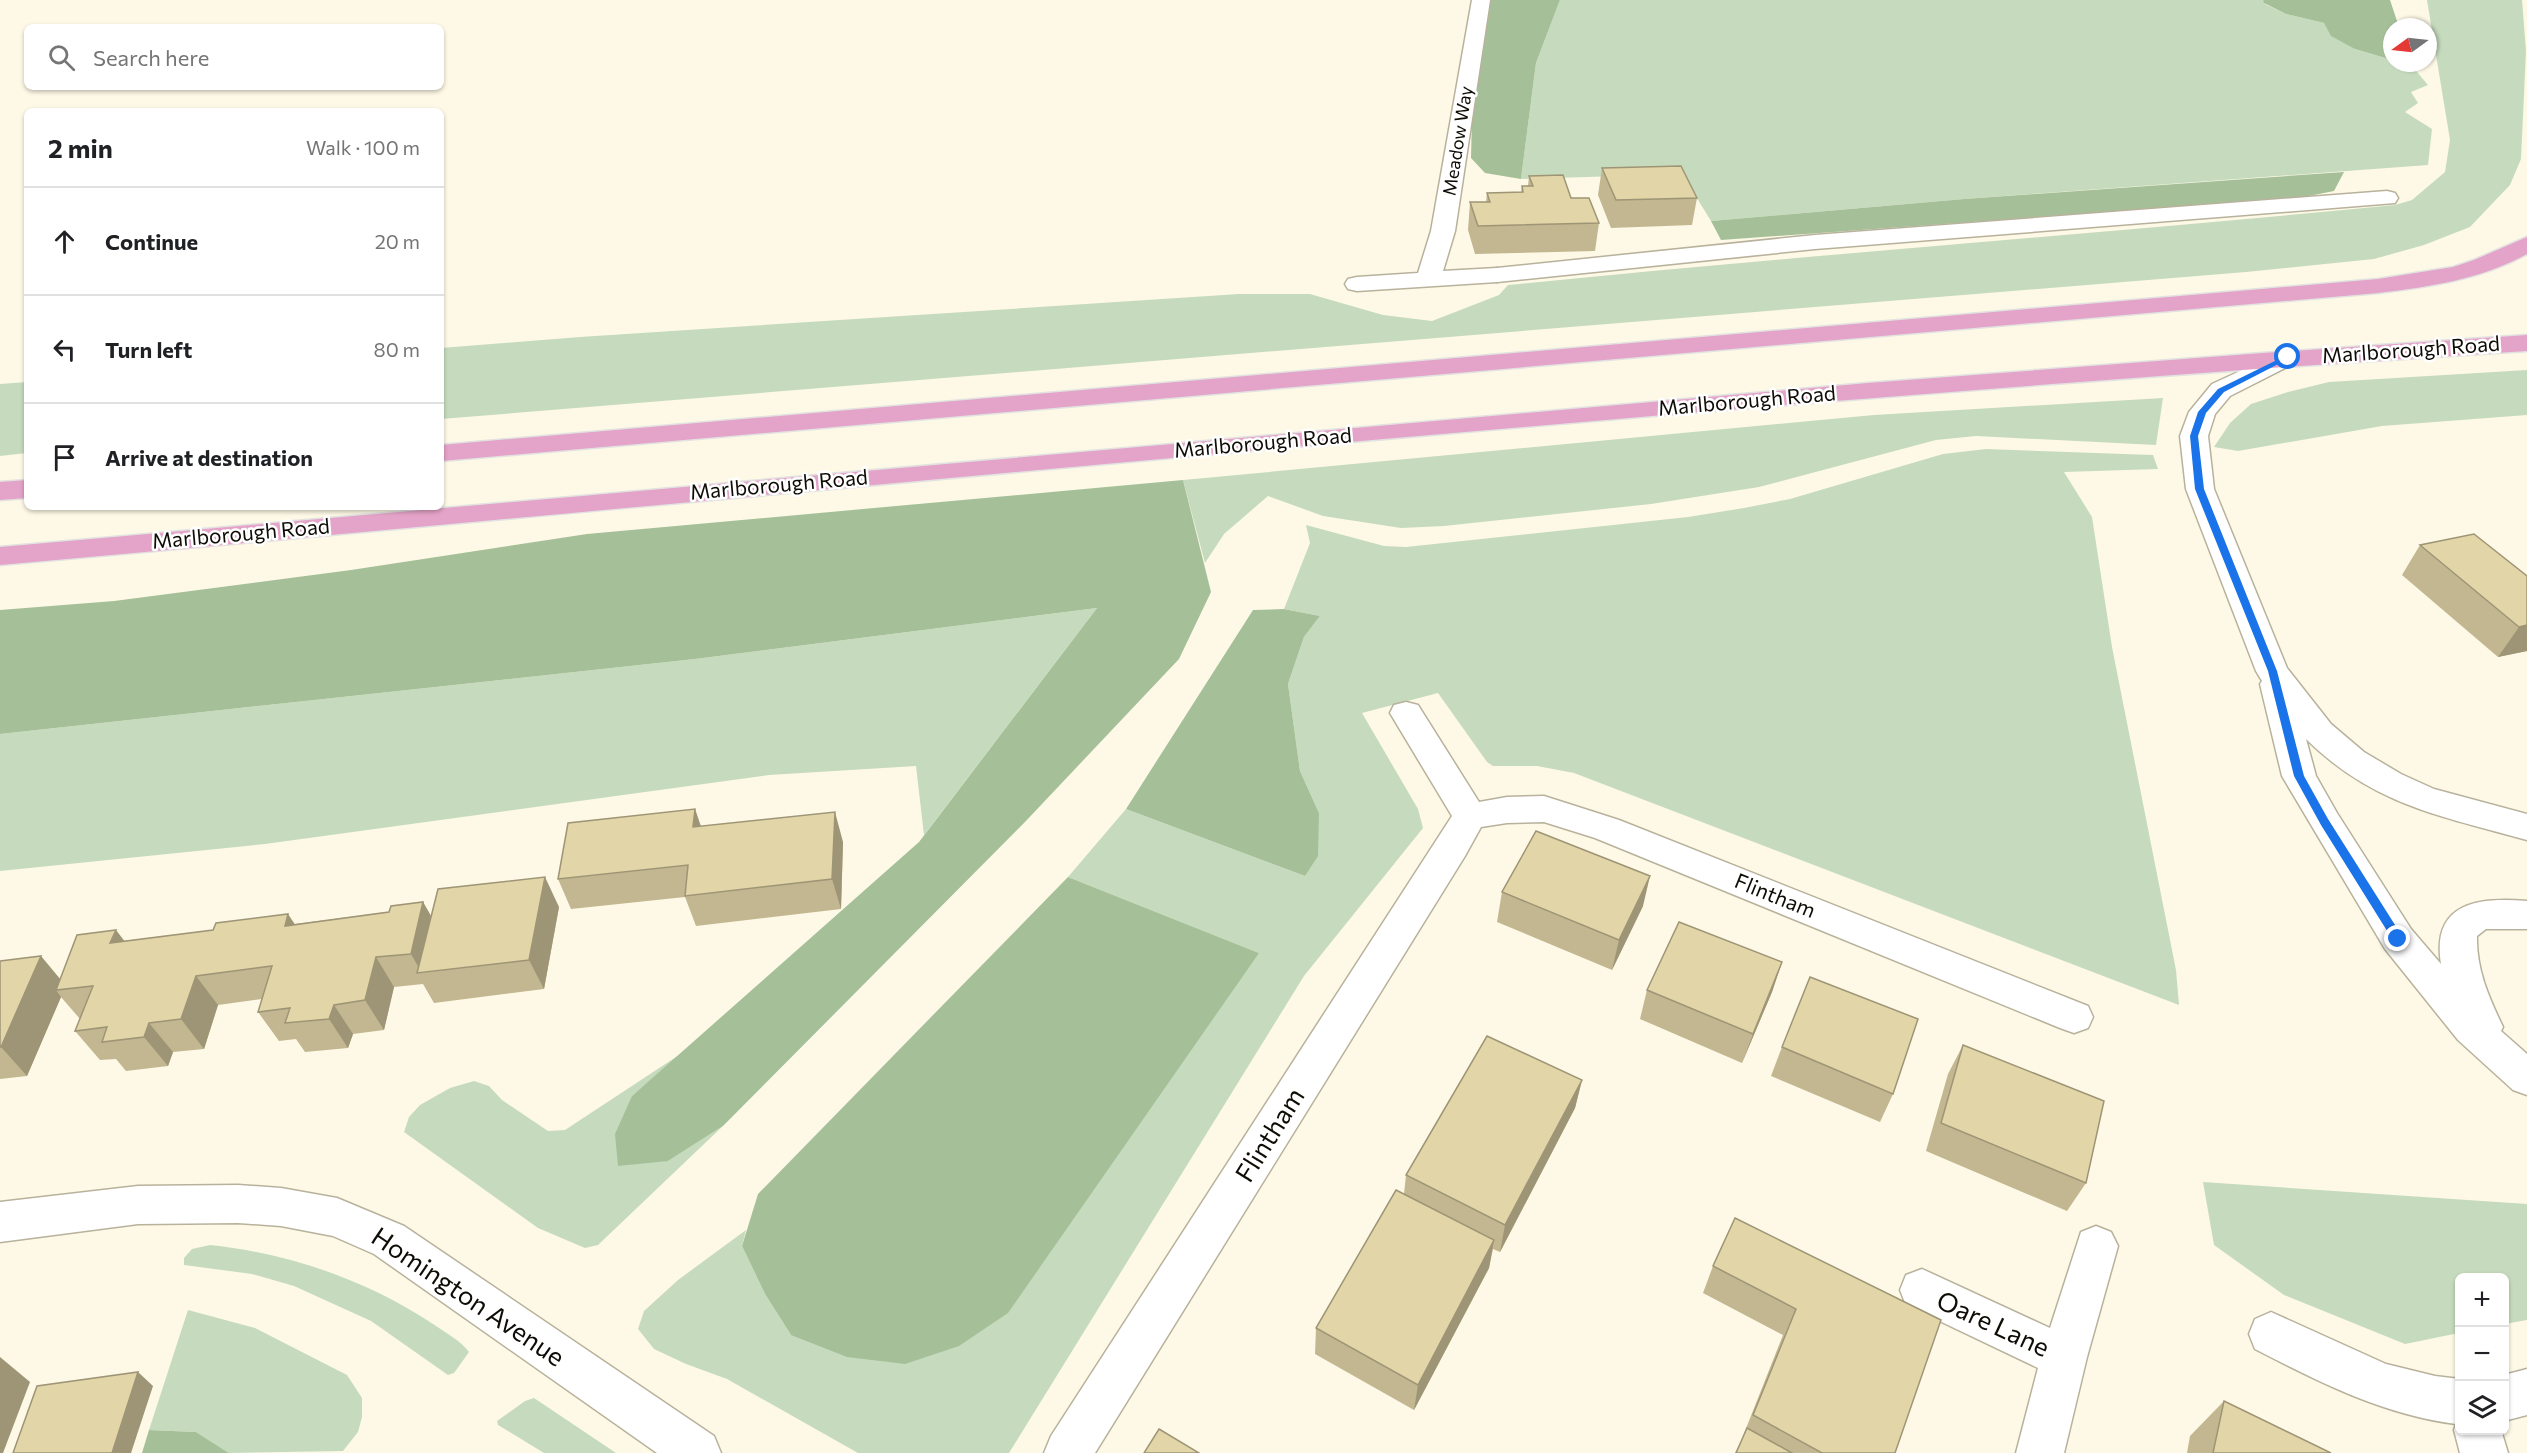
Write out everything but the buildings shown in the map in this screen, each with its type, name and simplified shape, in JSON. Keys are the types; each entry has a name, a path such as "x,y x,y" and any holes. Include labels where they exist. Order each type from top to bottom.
{"highway":[{"path":"444,453 2383,286 2468,269 2527,244"},
{"name":"Marlborough Road","path":"0,556 652,496 1742,401 2288,357 2527,343"},
{"path":"0,491 24,489"}],"street":[{"name":"Meadow Way","path":"1428,280 1443,231 1481,0"},
{"path":"1358,284 1497,274 1815,242 2387,198"},
{"path":"2288,357 2221,390 2202,412 2194,436 2200,489 2272,671 2296,768 2325,822 2398,939 2472,1029 2514,1067"},
{"path":"2272,671 2319,732 2352,760 2389,783 2424,799 2527,827"},
{"path":"1406,713 1470,816"},
{"name":"Flintham","path":"1068,1453 1454,847 1470,816 1507,810 1544,809 1607,829 2073,1017"},
{"path":"2514,1067 2490,1040 2470,1000 2460,967 2458,945 2461,927 2473,918 2487,914 2527,915"},
{"name":"Homington Avenue","path":"0,1222 138,1205 189,1203 281,1207 337,1217 389,1240 697,1453"},
{"name":"Oare Lane","path":"2040,1453 2064,1357 2096,1246"},
{"name":"Oare Lane","path":"1922,1290 2064,1357"},
{"path":"2271,1334 2349,1373 2405,1394 2455,1401"},
{"path":"2509,1397 2527,1392"},
{"path":"2478,1435 2484,1453"}],"green space":[{"path":"1475,0 1560,0 1536,63 1521,179 1485,173 1471,158"},
{"path":"1560,0 2263,0 2265,4 2286,14 2324,23 2355,49 2383,57 2383,72 2417,72 2428,85 2411,92 2418,103 2405,112 2432,129 2428,165 1964,199 1711,221 1682,174 1521,179 1536,63"},
{"path":"2263,0 2390,0 2396,18 2383,18 2383,57 2355,49 2331,36 2324,23 2286,14 2264,3"},
{"path":"2427,0 2522,0 2526,51 2521,159 2510,185 2470,227 2424,245 2374,259 2246,272 444,419 444,348 1239,294 1310,294 1383,315 1432,321 1499,295 1508,285 2395,205 2412,200 2445,172 2450,140 2437,61 2437,18 2430,18"},
{"path":"2344,172 2334,191 2294,199 1721,240 1711,221 1964,199"},
{"path":"2527,370 2527,415 2382,426 2238,451 2214,447 2230,423 2251,404 2288,392 2329,382"},
{"path":"24,382 24,453 0,456 0,384"},
{"path":"2163,398 2156,445 1976,436 1936,440 1759,487 1651,504 1444,526 1401,528 1323,516 1268,496 1224,534 1205,563 1183,480 1874,415"},
{"path":"1986,449 2153,455 2158,469 2064,472 2092,517 2112,647 2176,970 2179,1005 1574,773 1537,766 1493,766 1487,762 1438,693 1362,713 1418,809 1423,828 1304,976 1009,1453 858,1453 727,1379 654,1349 638,1329 644,1311 678,1280 746,1230 742,1246 765,1294 791,1335 1259,953 1068,877 1126,809 1305,876 1319,813 1300,771 1288,684 1304,637 1320,616 1284,609 1310,543 1306,525 1384,546 1406,547 1688,517 1790,499 1943,454"},
{"path":"1183,480 1211,592 1179,659 1024,823 723,1126 668,1161 618,1166 615,1134 632,1096 919,842 1097,608 695,659 0,734 0,610 114,601 351,570 587,534"},
{"path":"1097,608 924,835 916,766 769,775 265,844 0,871 0,734 695,659"},
{"path":"1284,609 1320,616 1304,637 1288,684 1300,771 1319,813 1318,856 1305,876 1126,809 1253,610"},
{"path":"1068,877 1259,953 1008,1313 959,1346 905,1364 847,1357 791,1335 765,1294 742,1246 758,1194"},
{"path":"685,1051 632,1096 668,1161 723,1126 598,1245 585,1248 538,1228 404,1132 409,1117 420,1105 450,1088 474,1081 489,1086 502,1100 548,1131 565,1130"},
{"path":"2203,1182 2527,1204 2527,1320 2509,1323 2509,1273 2455,1273 2455,1334 2405,1344 2284,1295 2214,1245"},
{"path":"210,1245 297,1262 354,1282 408,1308 452,1337 469,1352 454,1373 448,1375 371,1321 294,1286 252,1274 184,1265 184,1258 192,1249"},
{"path":"188,1310 255,1328 347,1375 362,1398 362,1417 358,1432 343,1451 229,1453 196,1432 149,1430"},
{"path":"534,1398 616,1453 544,1453 498,1425 497,1421 525,1401"},
{"path":"149,1430 196,1432 229,1453 142,1453"}],"route":[{"path":"2288,357 2221,390 2202,412 2194,436 2194,454 2200,489 2272,671 2299,776 2398,939"}]}
